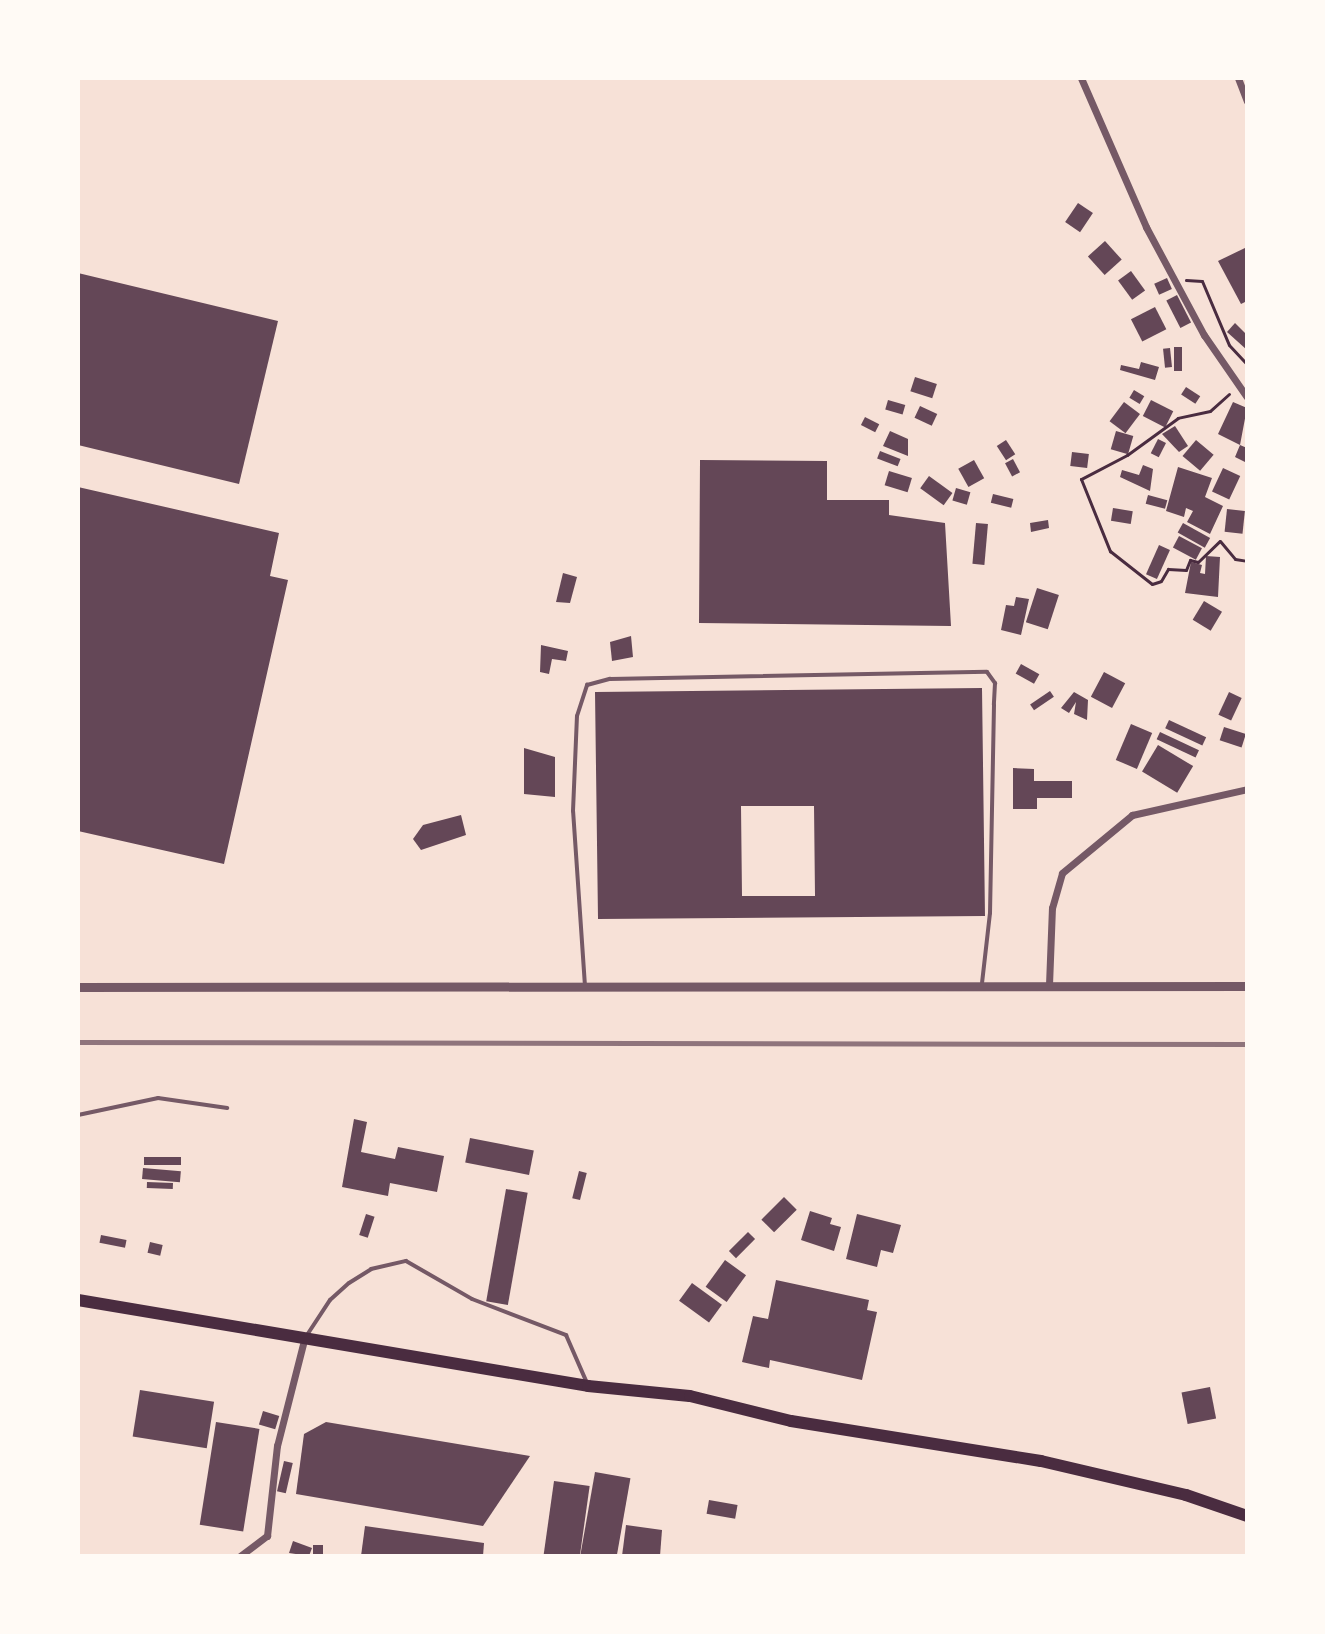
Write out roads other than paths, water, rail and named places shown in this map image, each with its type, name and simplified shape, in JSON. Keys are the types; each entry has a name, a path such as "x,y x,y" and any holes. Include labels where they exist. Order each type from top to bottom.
{"highway":[{"path":"78,1300 588,1386 690,1396 791,1421 1041,1461 1186,1495 1247,1516"}],"street":[{"path":"1081,78 1146,227 1204,335 1247,397"},
{"path":"1238,78 1247,101"},
{"path":"1049,985 1052,908 1062,873 1132,815 1247,789"},
{"path":"78,987 1247,986"},
{"path":"240,1556 267,1536 277,1446 304,1340"}],"lane":[{"path":"585,986 573,811 577,716 587,685 610,679 987,672 995,683 990,913 982,985"},
{"path":"78,1115 158,1098 227,1108"},
{"path":"304,1340 330,1300 349,1283 371,1269 406,1261 472,1299 566,1335 588,1386"}],"railway":[{"path":"78,1042 1247,1044"}]}
